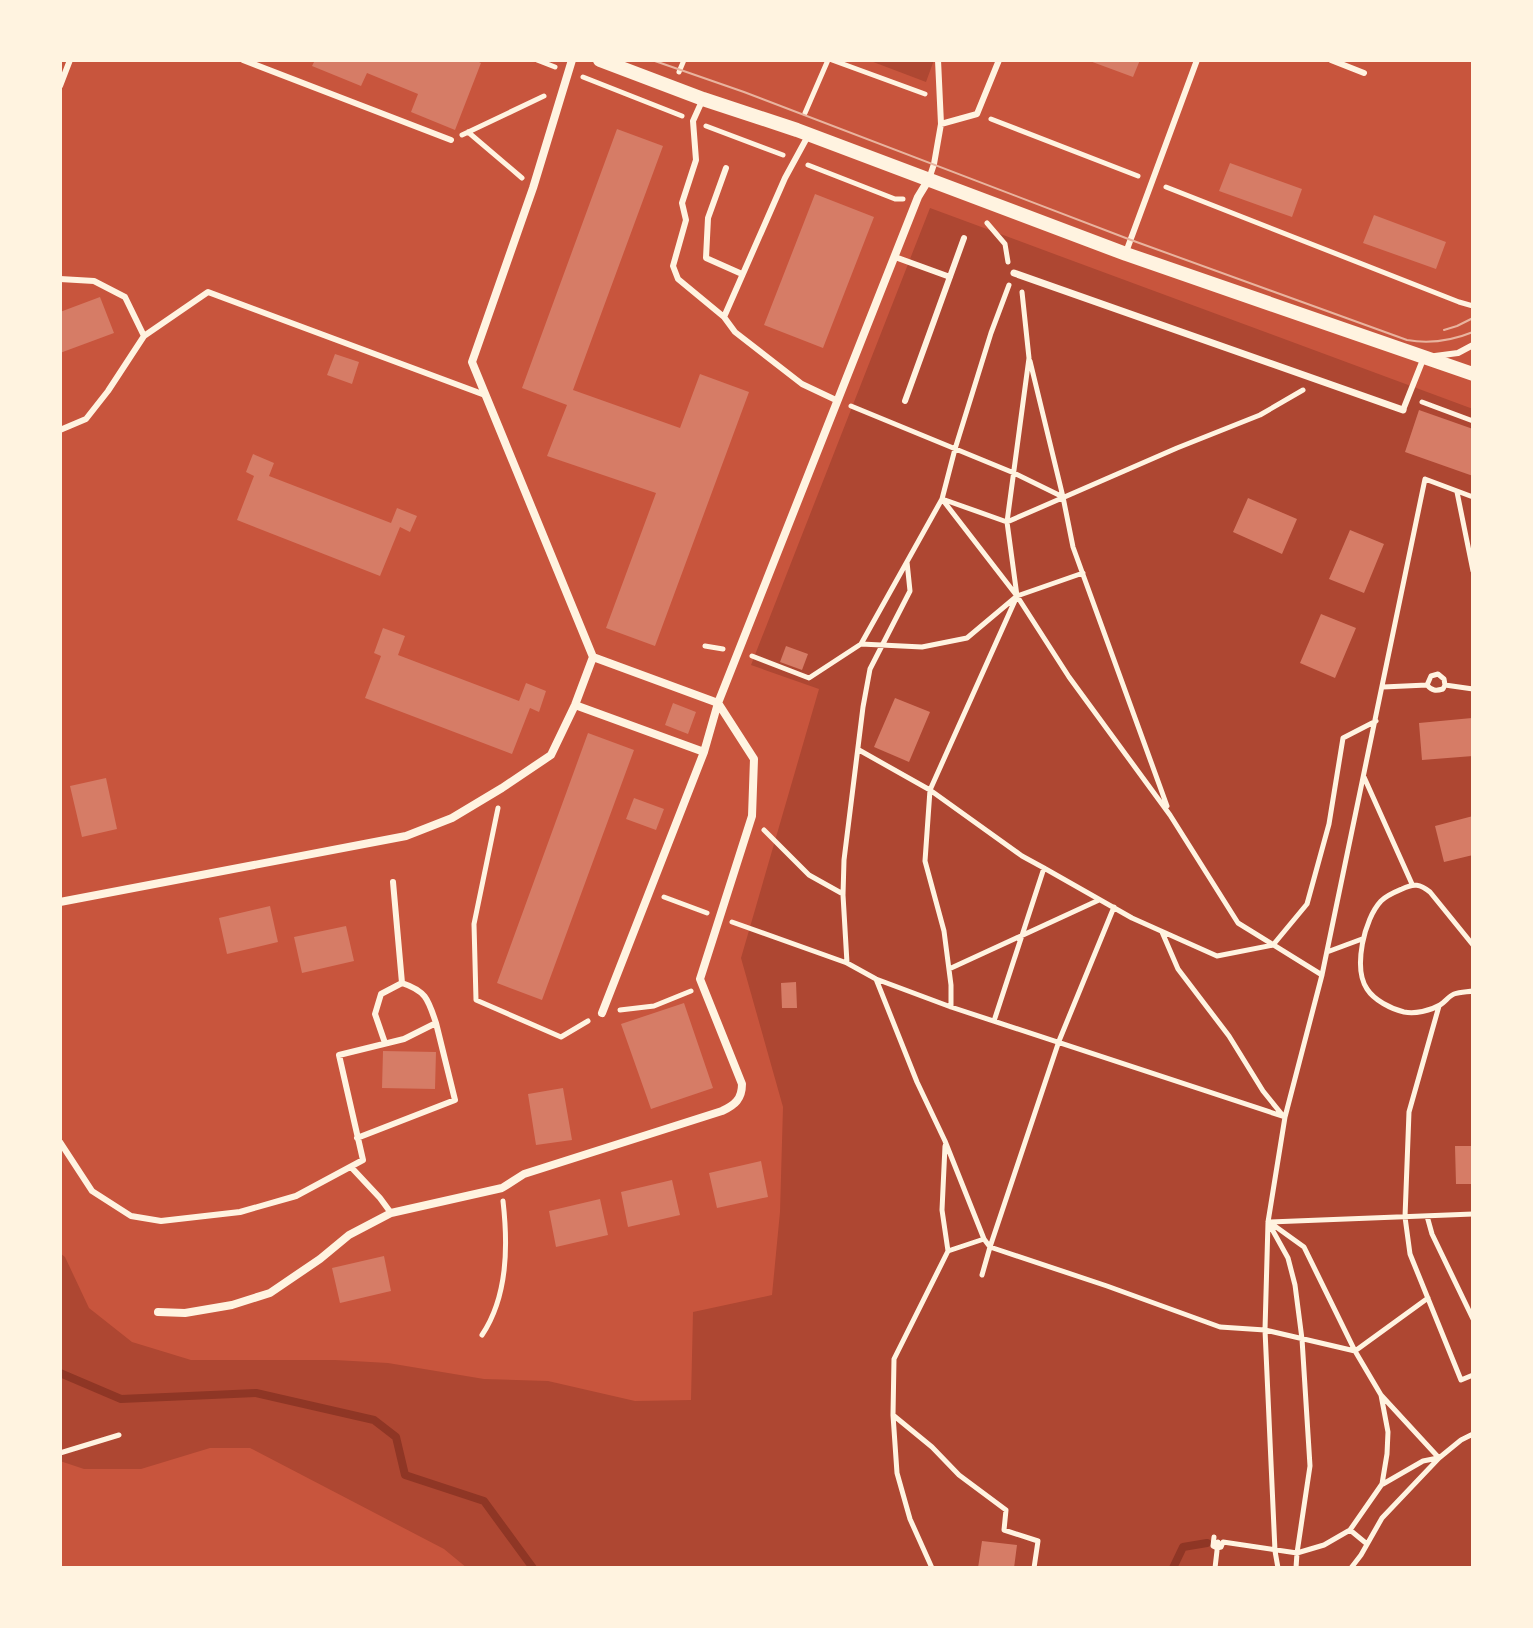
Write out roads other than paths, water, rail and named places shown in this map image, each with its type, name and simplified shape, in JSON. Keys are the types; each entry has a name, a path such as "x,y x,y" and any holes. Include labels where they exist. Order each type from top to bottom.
{"street":[{"path":"60,902 406,836 452,818 551,755 593,657 472,362 533,188 572,60"},
{"path":"600,60 803,132 1126,254 1473,374"},
{"path":"602,1013 704,752 718,703 918,197 929,179"},
{"path":"1014,273 1403,410"},
{"path":"158,1312 185,1313 232,1305 270,1293 349,1235 391,1213 502,1188 524,1174 722,1111 738,1101 742,1084 700,979 752,816 754,759 718,703 593,657"},
{"path":"575,705 704,752"}],"lane":[{"path":"60,86 70,60"},
{"path":"243,60 451,140"},
{"path":"929,179 941,124 938,60"},
{"path":"941,124 977,114 999,60"},
{"path":"1126,254 1197,60"},
{"path":"1331,60 1364,73"},
{"path":"703,99 693,121 696,160 682,203 686,220 673,266 678,279 724,317 735,332 802,384 838,401"},
{"path":"724,317 794,160 803,132"},
{"path":"726,168 708,218 706,258 742,274"},
{"path":"905,401 964,238"},
{"path":"895,257 950,277"},
{"path":"60,279 94,281 125,297 144,336"},
{"path":"60,430 86,419 144,336 208,292 485,395"},
{"path":"1403,410 1424,357 1458,353 1473,345"},
{"path":"393,882 402,983"},
{"path":"357,1138 455,1100 436,1023 429,1002 419,989 402,983 381,994 375,1014 385,1043"},
{"path":"60,1142 92,1191 131,1216 161,1221 240,1212 296,1196 363,1160 339,1055 404,1039 436,1023"},
{"path":"351,1167 391,1213"}],"waterway":[{"path":"60,1373 121,1399 256,1393 374,1420 396,1437 405,1475 484,1501 533,1568"},
{"path":"1173,1568 1183,1547 1207,1543"}],"tram line":[{"path":"652,60 1407,340 1440,341 1473,332"},
{"path":"1444,330 1473,318"}]}
